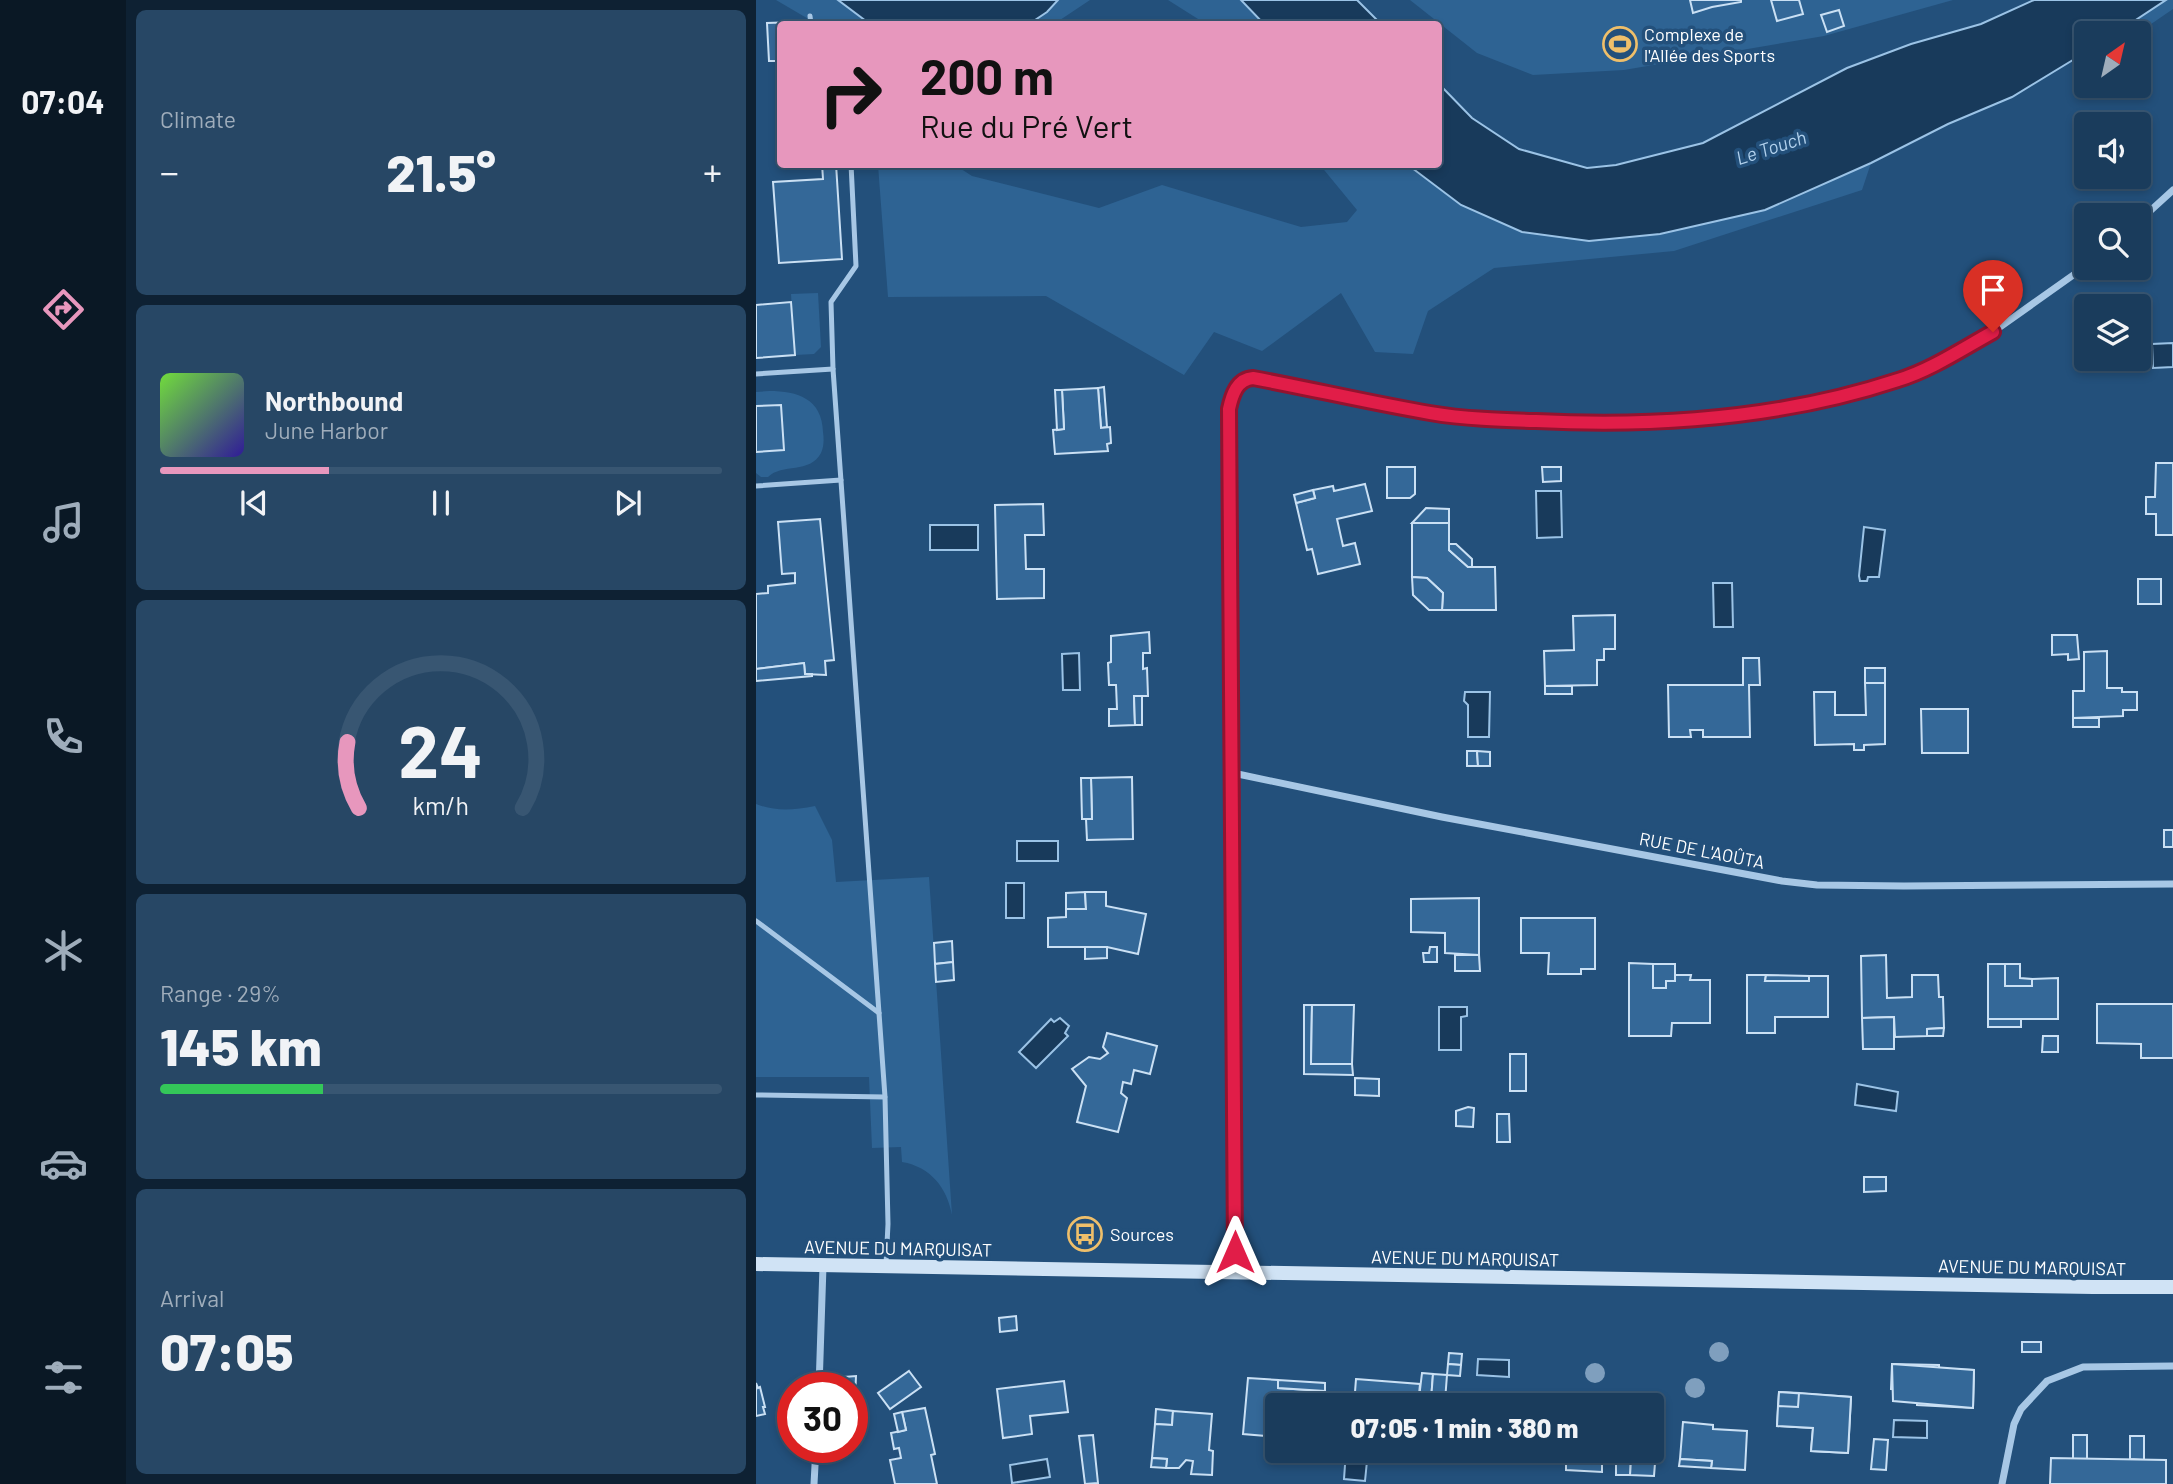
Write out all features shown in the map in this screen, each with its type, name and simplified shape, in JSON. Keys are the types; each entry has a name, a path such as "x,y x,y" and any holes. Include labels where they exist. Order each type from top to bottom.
{"main road":[{"name":"AVENUE DU MARQUISAT","path":"756,1264 2173,1287"}],"street":[{"path":"2151,210 2173,190"},
{"path":"1234,1273 1229,409 1239,384 1245,379 1253,378 1431,413 1492,419 1640,423 1727,416 1836,396 1900,380 1945,360 1993,332 2074,275"},
{"name":"RUE DE L'AOÛTA","path":"1233,773 1442,817 1794,883 1904,886 2173,884"},
{"path":"820,1372 823,1266"},
{"path":"2002,1484 2014,1424 2021,1409 2047,1381 2083,1367 2173,1366"},
{"path":"814,1484 815,1463"}],"lane":[{"path":"810,16 811,21"},
{"path":"851,168 856,266 831,302 833,369 885,1097 888,1224 886,1267"},
{"path":"756,374 833,369"},
{"path":"756,486 841,480"},
{"path":"756,921 879,1013"},
{"path":"756,1095 885,1097"}],"shaded area":[{"path":"776,0 838,0 866,21 812,21"},
{"path":"1058,0 1090,0 1058,21 1034,21"},
{"path":"1168,0 1241,0 1261,21 1201,21"},
{"name":"Complexe de l'Allée des Sports","path":"1410,0 1953,0 1824,36 1624,70 1533,75 1477,53 1442,25 1442,21 1437,21"},
{"path":"2166,0 2173,0 2173,9 2151,24 2151,21 2134,21"},
{"path":"1871,163 1862,190 1674,251 1494,268 1428,311 1413,354 1375,352 1341,293 1262,351 1214,332 1184,375 1046,296 888,297 878,168 960,168 972,176 1099,208 1162,185 1301,227 1347,222 1357,210 1322,168 1412,168 1461,205 1522,232 1589,241 1660,234 1765,210"},
{"path":"818,293 821,347 814,354 795,355 791,294"},
{"path":"756,392 799,395 813,405 822,421 824,442 821,453 810,464 761,477 756,473 756,452 784,449 781,405 756,406"},
{"path":"756,804 785,810 815,806 832,840 836,882 929,877 952,1215 946,1196 936,1180 921,1169 902,1162 901,1147 872,1148 869,1077 756,1077"}],"water":[{"path":"838,0 1058,0 1034,21 866,21"},
{"path":"1241,0 1357,0 1378,21 1261,21"},
{"name":"Le Touch","path":"2034,0 2166,0 2134,21 2074,21 2074,59 2012,97 1948,124 1871,163 1765,210 1660,234 1589,241 1522,232 1461,205 1412,168 1442,168 1442,87 1472,118 1519,149 1587,168 1616,165 1703,143 1847,68 1911,44 1981,24"},
{"path":"2173,343 2173,367 2153,368 2152,344"},
{"path":"1536,491 1561,491 1562,537 1537,538"},
{"path":"930,525 978,525 978,550 930,550"},
{"path":"1864,527 1885,530 1879,577 1868,577 1867,581 1860,581 1859,576"},
{"path":"1713,583 1732,583 1733,627 1714,627"},
{"path":"1079,653 1080,690 1063,690 1062,654"},
{"path":"1465,692 1490,692 1489,737 1468,737 1468,705 1464,701"},
{"path":"1017,841 1058,841 1058,861 1017,861"},
{"path":"1006,883 1024,883 1024,918 1006,918"},
{"path":"1439,1007 1467,1007 1467,1016 1461,1017 1461,1050 1439,1050"},
{"path":"1060,1018 1069,1026 1065,1033 1068,1036 1036,1068 1019,1052 1051,1019 1054,1022"},
{"path":"1857,1084 1898,1092 1896,1111 1855,1105"},
{"path":"1478,1359 1509,1360 1509,1377 1477,1375"},
{"path":"1894,1420 1927,1421 1927,1438 1893,1437"},
{"path":"1047,1459 1050,1477 1012,1483 1010,1465"},
{"path":"1345,1463 1367,1463 1365,1481 1344,1479"}],"building":[{"path":"1690,0 1741,0 1741,2 1693,13"},
{"path":"1771,0 1799,0 1803,14 1777,21"},
{"path":"1839,10 1844,26 1827,32 1821,15"},
{"path":"767,23 777,23 777,61 769,61"},
{"path":"822,168 836,168 842,259 779,263 773,182 823,179"},
{"path":"791,302 795,355 756,358 756,305"},
{"path":"1104,387 1107,427 1101,428 1098,388"},
{"path":"1098,388 1101,428 1110,427 1111,443 1107,444 1108,451 1055,454 1053,430 1064,429 1062,390"},
{"path":"1055,390 1062,390 1064,429 1057,430"},
{"path":"781,405 784,450 756,452 756,406"},
{"path":"2156,463 2173,463 2173,535 2156,535 2156,514 2146,514 2146,497 2155,497"},
{"path":"1387,467 1415,467 1415,494 1410,498 1387,498"},
{"path":"1542,467 1561,467 1561,481 1543,482"},
{"path":"1365,484 1372,511 1337,519 1343,546 1355,543 1360,564 1318,574 1312,549 1307,550 1296,503 1315,498 1313,490 1333,486 1334,491"},
{"path":"1313,490 1315,498 1296,503 1294,495"},
{"path":"1043,504 1044,535 1025,535 1026,569 1044,569 1044,598 997,599 995,505"},
{"path":"1426,508 1449,509 1449,523 1412,523"},
{"path":"820,519 834,660 825,661 826,675 805,674 804,663 756,669 756,594 768,593 768,586 795,583 795,573 782,574 778,522"},
{"path":"1412,523 1449,523 1449,550 1468,567 1495,567 1496,610 1442,610 1443,593 1427,578 1412,577"},
{"path":"1449,544 1456,544 1472,559 1472,567 1468,567 1449,550"},
{"path":"1412,577 1427,578 1443,593 1442,610 1429,610 1413,595"},
{"path":"2138,579 2161,579 2161,604 2138,604"},
{"path":"1615,615 1615,649 1604,649 1604,660 1597,660 1597,685 1545,686 1544,651 1574,650 1573,616"},
{"path":"1149,632 1150,653 1143,653 1143,669 1147,668 1148,696 1134,696 1135,725 1109,726 1109,709 1117,709 1116,685 1109,685 1111,636"},
{"path":"2052,635 2077,635 2079,659 2068,660 2068,654 2052,655"},
{"path":"2107,651 2107,688 2137,692 2137,710 2123,710 2123,716 2073,718 2073,691 2084,691 2084,652"},
{"path":"1743,658 1759,658 1760,685 1749,685 1750,737 1703,737 1703,730 1690,730 1691,737 1669,737 1668,685 1743,685"},
{"path":"804,663 805,674 812,676 756,681 756,669"},
{"path":"1865,668 1885,668 1885,683 1865,683"},
{"path":"1865,683 1885,683 1885,744 1864,745 1864,750 1854,750 1854,744 1815,745 1814,692 1835,692 1835,715 1866,715"},
{"path":"1545,686 1572,686 1572,694 1545,694"},
{"path":"1134,696 1142,696 1142,725 1135,725"},
{"path":"1921,709 1968,709 1968,753 1922,753"},
{"path":"2073,718 2099,718 2099,727 2073,727"},
{"path":"1467,751 1477,751 1478,766 1467,766"},
{"path":"1477,751 1490,752 1490,766 1478,766"},
{"path":"1132,777 1133,839 1087,840 1086,819 1092,819 1091,778"},
{"path":"1081,778 1091,778 1092,819 1082,819"},
{"path":"2164,830 2173,830 2173,847 2164,847"},
{"path":"1085,892 1086,909 1066,909 1066,893"},
{"path":"1085,892 1106,892 1106,906 1146,914 1138,954 1107,947 1048,947 1048,918 1066,917 1066,909 1086,909"},
{"path":"1479,898 1479,955 1445,953 1445,933 1411,932 1411,899"},
{"path":"1521,918 1595,918 1595,969 1581,969 1581,974 1548,974 1549,953 1521,953"},
{"path":"952,941 953,962 935,964 934,943"},
{"path":"1085,947 1107,947 1107,958 1085,959"},
{"path":"1430,947 1437,947 1437,962 1424,962 1423,953 1429,953"},
{"path":"1455,955 1479,955 1480,971 1455,971"},
{"path":"1886,955 1887,998 1912,997 1912,975 1938,975 1939,997 1943,997 1944,1028 1927,1029 1927,1036 1895,1037 1894,1017 1862,1018 1861,956"},
{"path":"953,962 954,980 936,982 935,964"},
{"path":"1629,963 1653,964 1653,988 1666,988 1666,981 1675,981 1675,975 1691,975 1690,980 1710,980 1710,1023 1672,1023 1671,1036 1629,1036"},
{"path":"1653,964 1675,964 1675,981 1666,981 1666,988 1653,988"},
{"path":"1988,964 2005,964 2005,986 2032,986 2032,979 2058,978 2058,1019 1988,1019"},
{"path":"2005,964 2020,964 2020,978 2032,979 2032,986 2005,986"},
{"path":"1747,975 1766,975 1765,981 1809,981 1809,976 1828,976 1828,1017 1775,1017 1775,1033 1747,1033"},
{"path":"1766,975 1809,976 1809,981 1765,981"},
{"path":"2097,1004 2173,1004 2173,1058 2141,1058 2141,1044 2097,1043"},
{"path":"1304,1005 1312,1005 1311,1064 1352,1064 1353,1075 1304,1074"},
{"path":"1312,1005 1354,1005 1352,1064 1311,1064"},
{"path":"1894,1017 1894,1049 1863,1049 1862,1018"},
{"path":"1988,1019 2021,1019 2021,1027 1988,1027"},
{"path":"1944,1028 1943,1036 1927,1036 1927,1029"},
{"path":"1107,1033 1157,1046 1150,1074 1134,1070 1131,1084 1123,1082 1121,1093 1127,1098 1118,1132 1077,1122 1086,1086 1072,1069 1089,1057 1100,1059 1108,1053 1103,1047"},
{"path":"2043,1036 2058,1036 2058,1052 2042,1052"},
{"path":"1510,1054 1526,1054 1526,1091 1510,1091"},
{"path":"1355,1078 1379,1079 1379,1096 1355,1095"},
{"path":"1474,1108 1473,1127 1456,1126 1456,1111"},
{"path":"1497,1114 1509,1114 1510,1142 1497,1142"},
{"path":"1864,1177 1886,1177 1886,1191 1864,1192"},
{"path":"1016,1316 1017,1330 1000,1332 999,1318"},
{"path":"2022,1342 2041,1342 2041,1352 2022,1352"},
{"path":"1449,1353 1462,1354 1461,1365 1448,1364"},
{"path":"1448,1364 1461,1365 1460,1376 1447,1375"},
{"path":"1892,1364 1939,1365 1939,1369 1974,1370 1973,1408 1917,1405 1917,1395 1912,1390 1891,1389"},
{"path":"1892,1364 1974,1370 1973,1408 1893,1401"},
{"path":"909,1371 921,1387 890,1409 878,1393"},
{"path":"1422,1373 1433,1374 1432,1393 1420,1393"},
{"path":"1433,1374 1447,1375 1446,1393 1432,1393"},
{"path":"1248,1378 1278,1380 1278,1388 1325,1391 1265,1393 1265,1436 1243,1434"},
{"path":"1356,1379 1420,1384 1419,1393 1355,1393"},
{"path":"1278,1380 1325,1383 1325,1391 1278,1388"},
{"path":"1064,1381 1068,1412 1030,1416 1032,1434 1003,1438 997,1389"},
{"path":"756,1383 758,1388 760,1387 765,1414 756,1416"},
{"path":"1779,1392 1799,1393 1798,1407 1778,1406"},
{"path":"1779,1392 1851,1397 1848,1453 1811,1451 1813,1428 1777,1426"},
{"path":"1799,1393 1851,1397 1848,1453 1811,1451 1813,1428 1777,1426 1778,1406 1798,1407"},
{"path":"925,1408 935,1454 931,1455 937,1484 895,1484 890,1460 901,1458 899,1448 894,1449 891,1433 906,1430 902,1412"},
{"path":"1156,1409 1173,1411 1172,1425 1155,1424"},
{"path":"1173,1411 1212,1414 1209,1450 1213,1451 1212,1475 1191,1474 1193,1461 1186,1460 1179,1468 1166,1468 1167,1459 1152,1458 1155,1424 1172,1425"},
{"path":"902,1412 906,1430 898,1432 894,1414"},
{"path":"1683,1422 1713,1425 1713,1429 1747,1431 1745,1470 1711,1468 1712,1461 1680,1459"},
{"path":"1093,1435 1098,1483 1085,1484 1079,1436"},
{"path":"2073,1435 2087,1435 2087,1459 2073,1459"},
{"path":"2130,1436 2144,1436 2144,1460 2130,1459"},
{"path":"1874,1439 1888,1440 1886,1470 1871,1469"},
{"path":"1152,1458 1167,1459 1166,1468 1151,1467"},
{"path":"2051,1458 2166,1460 2166,1484 2050,1484"},
{"path":"1680,1459 1712,1461 1711,1468 1679,1466"},
{"path":"1566,1463 1630,1463 1630,1475 1616,1475 1616,1464 1602,1464 1602,1472 1566,1470"},
{"path":"1630,1463 1655,1463 1654,1476 1630,1475"}],"place":[{"name":"Complexe de l'Allée des Sports","path":"1620,44"},
{"name":"Sources","path":"1085,1234"}],"route":[{"path":"1235,1252 1229,409 1239,384 1245,379 1253,378 1431,413 1481,419 1640,423 1727,416 1879,386 1900,380 1945,360 1993,332"}]}
